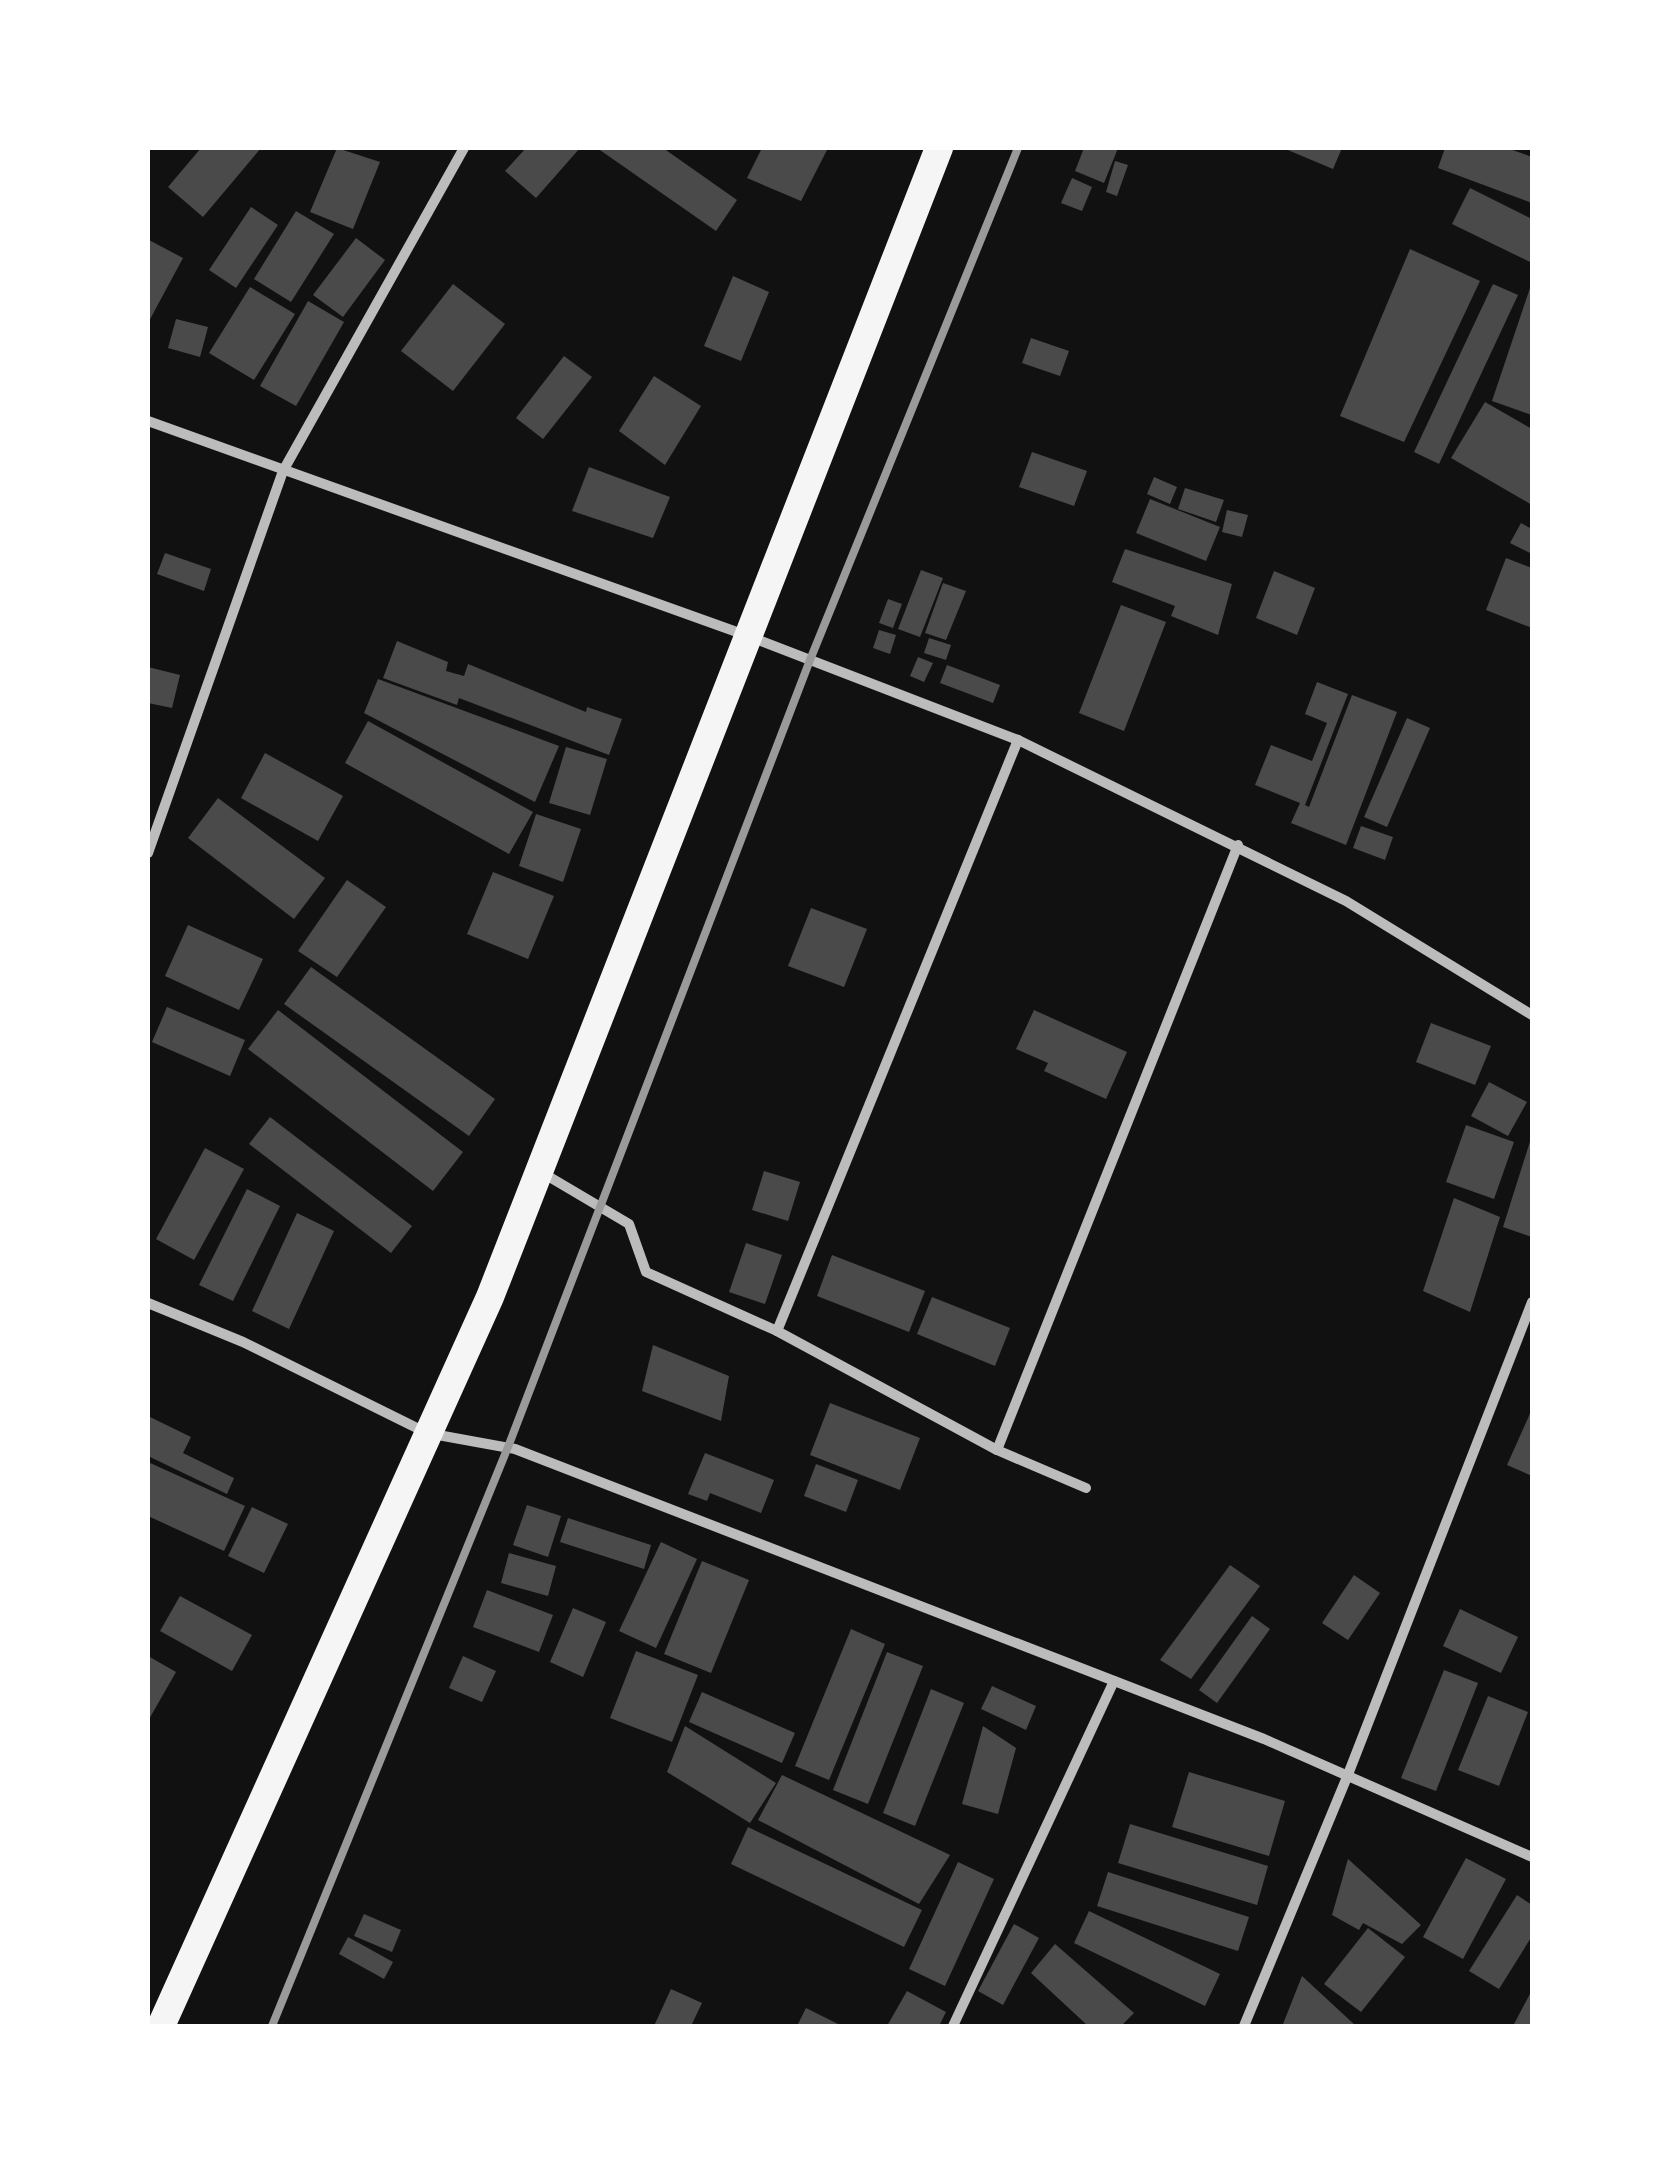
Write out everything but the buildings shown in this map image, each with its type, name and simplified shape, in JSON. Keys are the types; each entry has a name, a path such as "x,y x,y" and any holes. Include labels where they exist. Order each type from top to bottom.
{"highway":[{"path":"161,2026 490,1296 536,1169 940,148"}],"street":[{"path":"148,854 282,471 464,148"},
{"path":"148,420 748,636 1018,740 1346,901 1532,1015"},
{"path":"777,1331 1018,740"},
{"path":"997,1450 1238,846"},
{"path":"536,1169 628,1224 646,1272 777,1331 997,1450 1086,1488"},
{"path":"1244,2026 1347,1777 1532,1302"},
{"path":"148,1303 243,1342 427,1434 516,1449 1114,1681 1532,1857"},
{"path":"953,2026 1114,1681"}],"railway":[{"path":"272,2026 508,1447 810,660 1018,148"}]}
